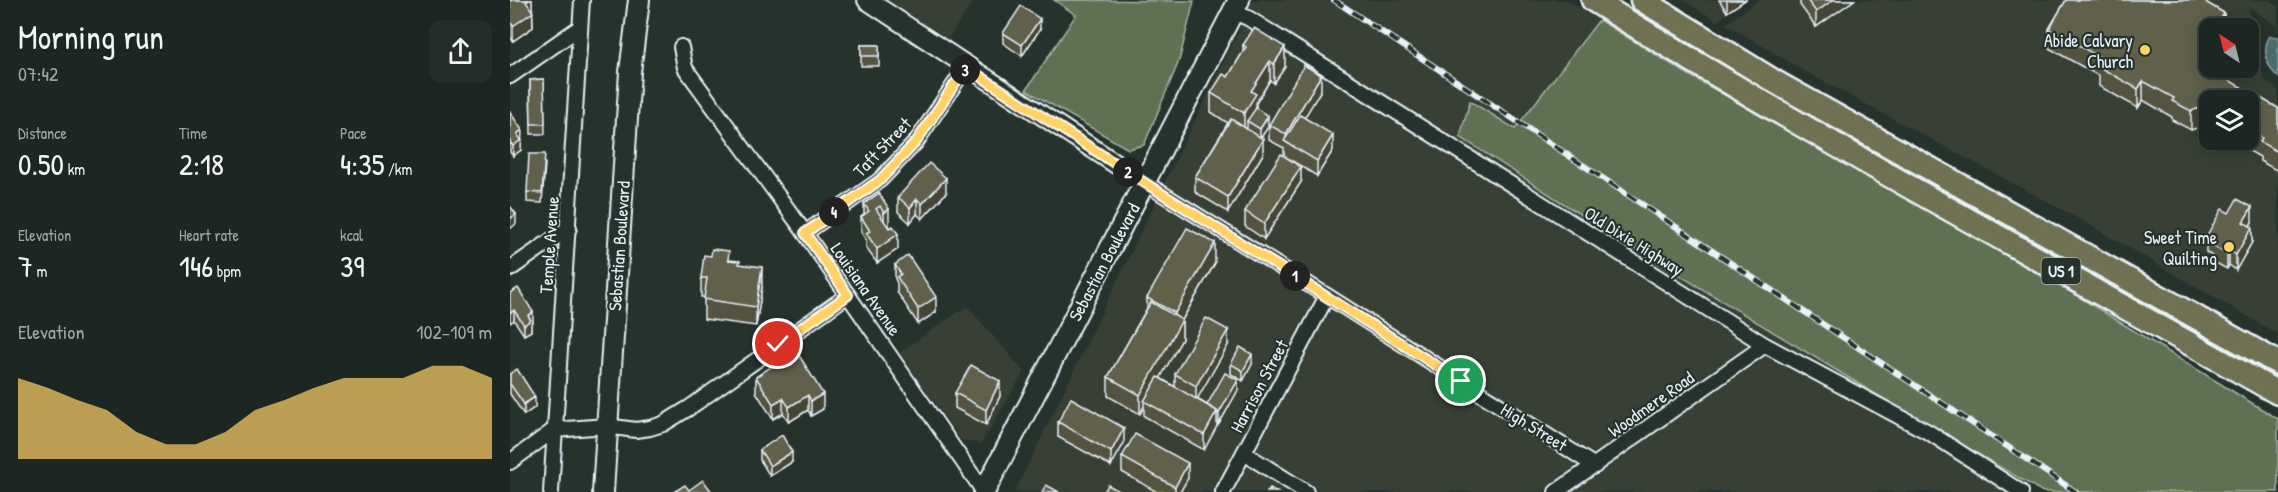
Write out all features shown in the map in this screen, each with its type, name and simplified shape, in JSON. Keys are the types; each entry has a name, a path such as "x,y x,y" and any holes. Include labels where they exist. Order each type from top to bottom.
{"main road":[{"name":"Sebastian Boulevard","path":"603,492 630,72 639,0"},
{"name":"US 1","path":"1593,0 1674,51 2278,393"},
{"name":"US 1","path":"1642,0 1777,83 2135,281 2278,363"},
{"name":"Sebastian Boulevard","path":"984,492 1236,6"},
{"path":"1622,18 1646,19 1665,14"},
{"path":"1674,51 1690,41 1707,40"},
{"path":"1896,178 1925,183 2108,284 2135,281"},
{"path":"2181,339 2197,329 2278,374"}],"street":[{"name":"Temple Avenue","path":"551,492 582,0"},
{"name":"High Street","path":"867,0 1145,183 1595,466"},
{"name":"Old Dixie Highway","path":"1236,6 1248,18 1765,345 1930,433 2021,492"},
{"path":"510,76 579,28"},
{"name":"Louisiana Avenue","path":"681,47 685,68 805,233 984,492"},
{"name":"Taft Street","path":"805,233 888,172 916,142 966,67"},
{"path":"510,269 569,228"},
{"path":"510,462 554,430 606,426 636,430 663,424 848,295"},
{"name":"Harrison Street","path":"1223,492 1327,296"},
{"name":"Woodmere Road","path":"1556,492 1765,345"},
{"path":"1244,453 1306,492"}],"shaded area":[{"path":"889,0 974,0 948,39"},
{"path":"1248,0 1566,0 1599,20 1515,129 1460,137 1600,227 1896,406 1770,339 1767,335 1764,336 1620,246 1244,9"},
{"path":"1683,0 1747,0 1717,21"},
{"path":"1759,0 2270,0 2278,6 2278,27 2249,7 2251,18 2199,18 2199,78 2259,78 2259,60 2264,80 2278,90 2278,334 2074,216 1806,72 1726,24"},
{"path":"1237,22 1246,25 1752,345 1594,457 1324,285 1163,186 1241,27 1236,24"},
{"path":"1157,199 1318,298 1214,492 1015,492"},
{"path":"967,306 1024,372 981,444 961,440 899,353"},
{"path":"1330,306 1582,465 1543,492 1319,492 1254,451"},
{"path":"1767,353 1926,439 2008,492 1570,492 1596,474 1598,476 1600,471"},
{"path":"1247,463 1293,492 1231,492"}],"green space":[{"path":"1054,0 1194,1 1179,61 1144,145 1128,149 1026,90 1076,15"},
{"path":"1599,20 1684,72 2069,291 2278,419 2278,492 2043,492 1600,227 1460,137 1470,101 1515,129"}],"water":[{"path":"2270,36 2278,37 2278,77 2267,58 2266,47"}],"building":[{"path":"510,0 529,0 526,2 533,12 513,26 510,22"},
{"path":"1807,0 1833,0 1816,12"},
{"path":"2066,0 2202,0 2224,13 2221,18 2199,18 2199,78 2225,78 2246,90 2199,90 2199,108 2191,111 2172,101 2174,98 2143,81 2138,89 2099,67 2103,59 2049,29"},
{"path":"1021,6 1040,19 1022,45 1003,33"},
{"path":"1254,28 1285,47 1274,64 1270,61 1251,91 1256,94 1244,113 1211,93 1223,74 1228,77 1246,47 1243,45"},
{"path":"861,45 879,45 879,56 861,56"},
{"path":"1304,65 1321,75 1286,134 1269,125"},
{"path":"544,79 545,124 531,124 530,80"},
{"path":"2259,97 2278,108 2278,152 2260,142 2262,138 2259,136"},
{"path":"1256,108 1268,116 1260,129 1247,121"},
{"path":"510,112 522,130 517,134 521,140 513,146 510,142"},
{"path":"1300,115 1333,135 1317,161 1284,141"},
{"path":"1231,119 1263,139 1228,197 1195,177"},
{"path":"529,154 545,154 542,193 527,192"},
{"path":"1281,154 1301,167 1264,224 1245,211"},
{"path":"929,163 946,178 922,204 917,199 910,208 898,197"},
{"path":"879,193 889,209 884,213 880,206 876,209 889,228 893,226 898,234 877,249 866,233 870,231 861,217 869,211 864,204"},
{"path":"2237,199 2252,207 2243,222 2252,227 2236,255 2229,250 2227,254 2212,246 2214,242 2206,237 2222,209 2229,213"},
{"path":"510,206 516,214 510,219"},
{"path":"1187,228 1215,243 1175,313 1147,298"},
{"path":"712,249 729,251 728,260 740,261 739,264 762,267 756,307 704,299 707,278 701,278 704,255 711,256"},
{"path":"908,255 936,297 918,309 897,277 901,274 895,265"},
{"path":"518,288 533,312 528,316 531,320 524,325 514,310 510,313 510,293"},
{"path":"1151,302 1182,320 1140,395 1108,377"},
{"path":"1206,318 1228,330 1196,386 1175,374"},
{"path":"792,344 823,394 811,401 808,395 789,407 783,398 773,404 756,377 781,360 777,354"},
{"path":"1240,347 1252,354 1243,371 1231,364"},
{"path":"971,365 1000,381 986,410 955,393"},
{"path":"517,369 535,397 524,404 510,384 510,374"},
{"path":"1225,373 1238,380 1219,413 1207,405"},
{"path":"1158,377 1217,411 1204,435 1144,401"},
{"path":"1071,398 1124,428 1111,452 1058,422"},
{"path":"1135,434 1188,463 1175,487 1122,457"},
{"path":"782,435 792,452 770,466 760,450"},
{"path":"703,480 712,492 674,492 685,485 689,490"},
{"path":"1046,485 1059,492 1042,492"},
{"path":"1108,485 1121,492 1104,492"}],"railway":[{"path":"1334,0 2076,492"}],"place":[{"name":"Abide Calvary Church","path":"2145,50"},
{"name":"Sweet Time Quilting","path":"2229,247"}],"route":[{"path":"778,344 848,295 805,233 880,180 916,142 966,67 1145,183 1461,381"}]}
